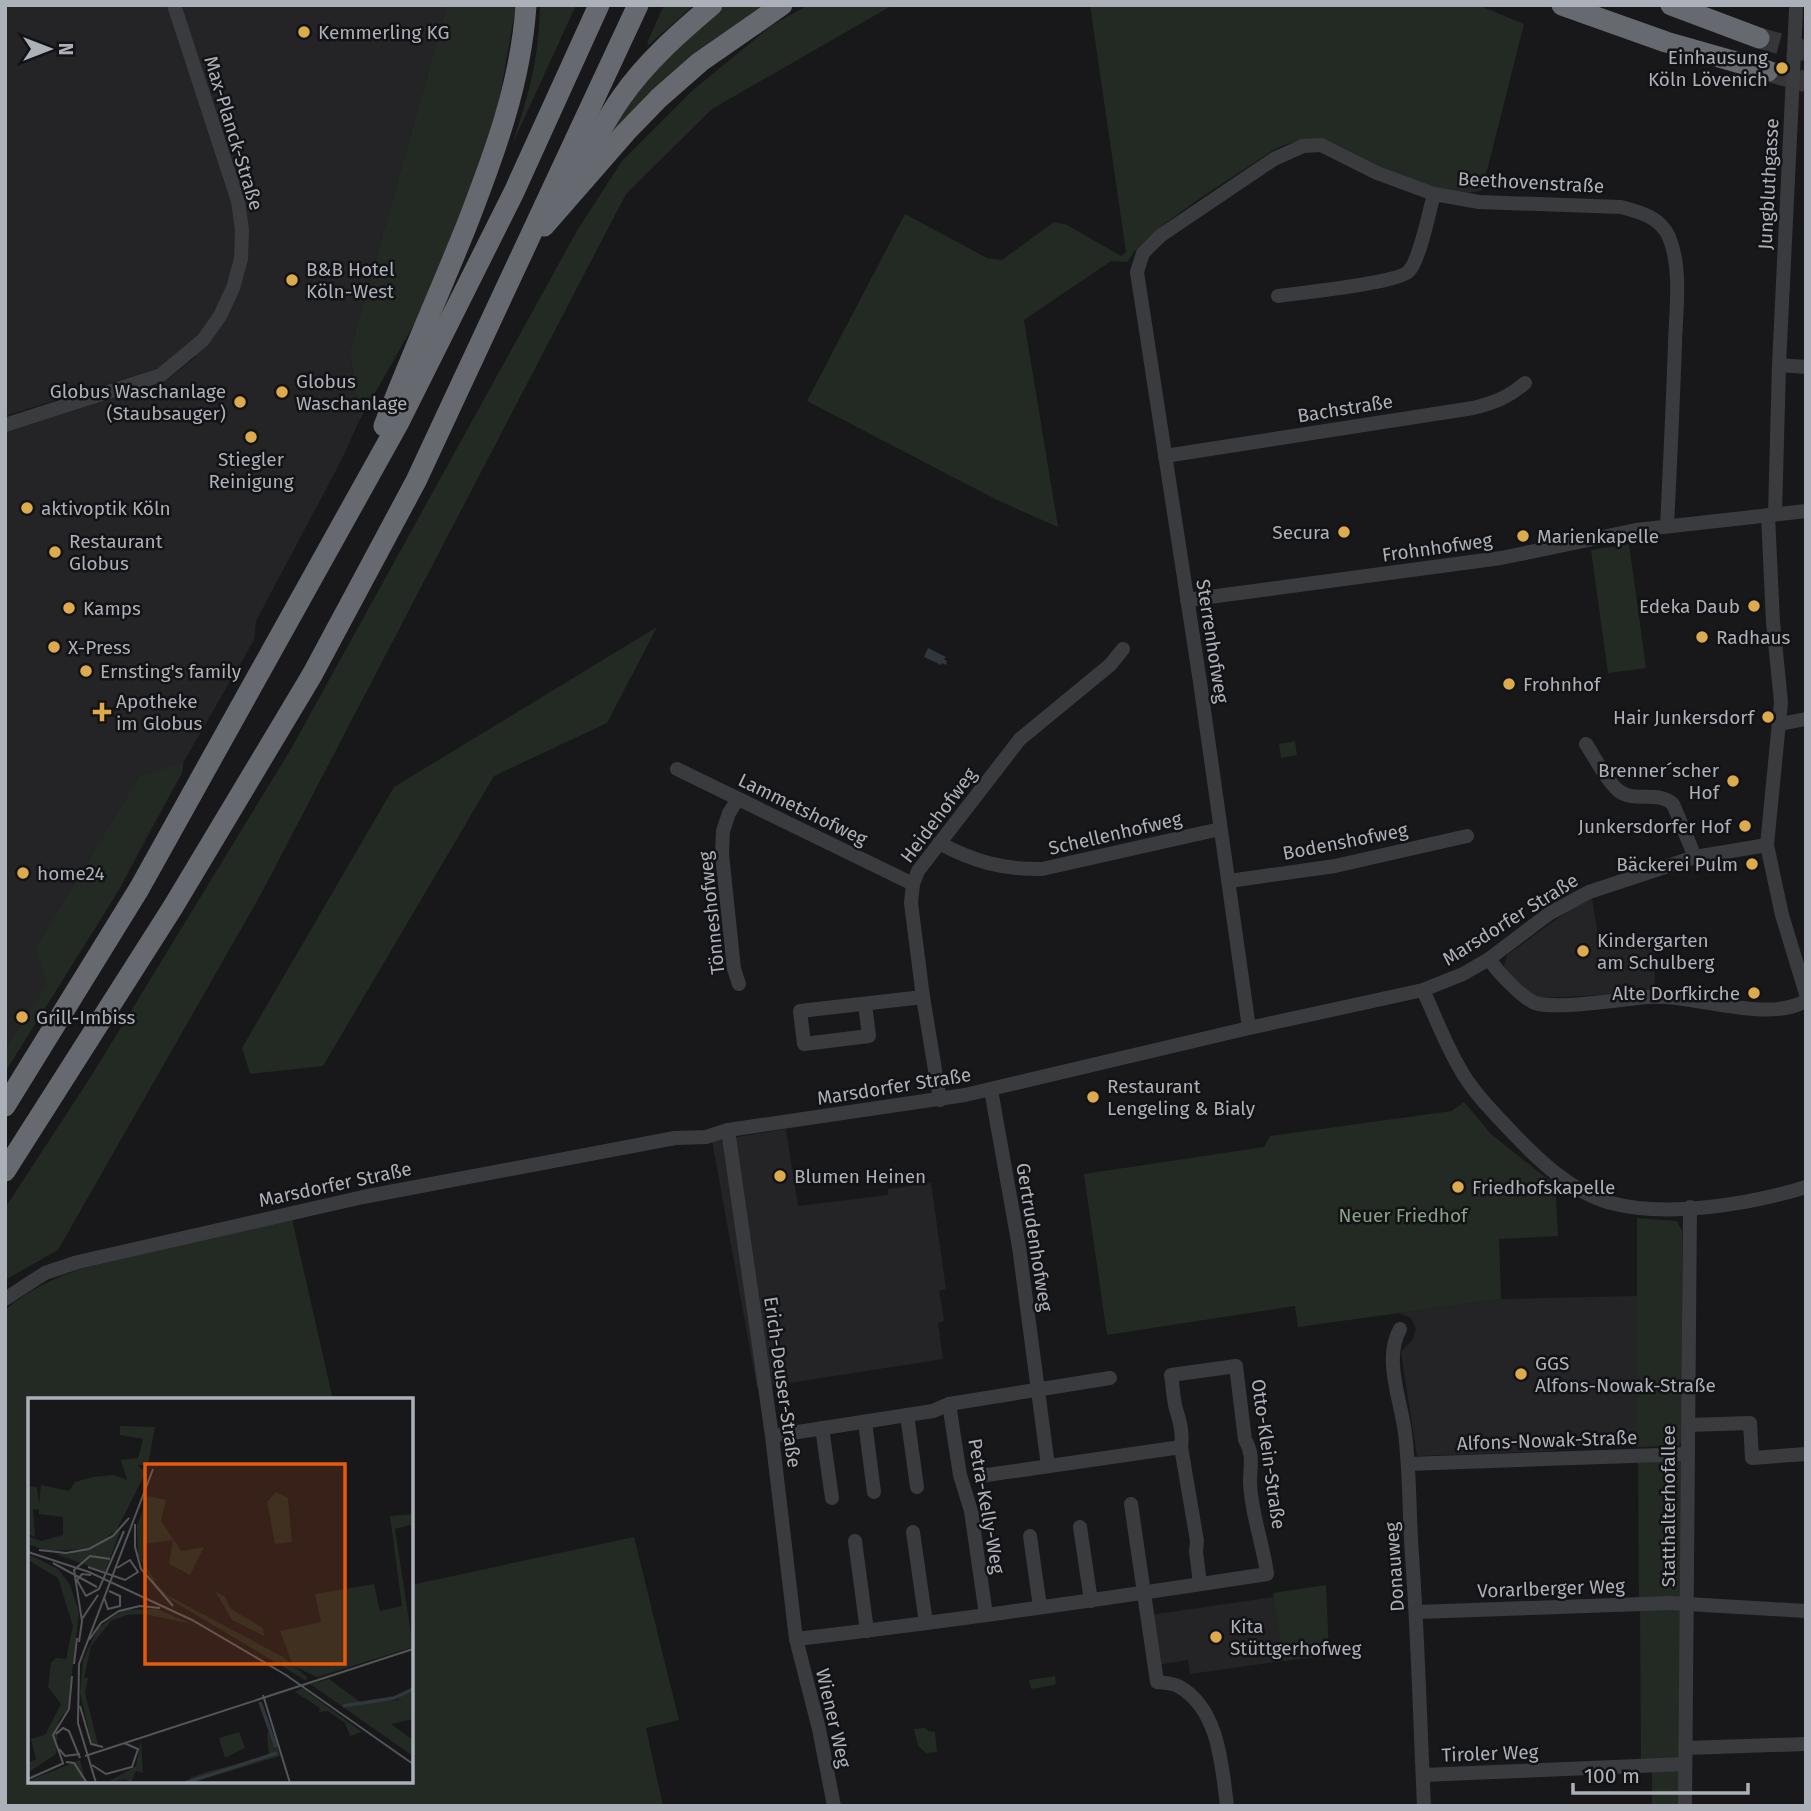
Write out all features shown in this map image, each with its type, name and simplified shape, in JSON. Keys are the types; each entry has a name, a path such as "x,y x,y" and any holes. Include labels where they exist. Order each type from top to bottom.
{"highway":[{"path":"351,507 497,145 519,61 526,5"},
{"path":"5,1105 139,889 398,425 514,192 599,5"},
{"path":"5,1171 179,897 312,675 416,481 638,5"},
{"path":"562,204 621,97 650,61 712,5"},
{"path":"525,250 562,204 659,98 700,62 782,5"},
{"path":"1562,5 1666,43 1768,71"},
{"path":"1671,5 1759,38"}],"street":[{"name":"Max-Planck-Straße","path":"5,425 161,375 203,341 220,316 233,288 241,258 242,230 238,201 174,5"},
{"name":"Jungbluthgasse","path":"1796,7 1772,515 1773,622 1781,702 1767,845 1782,915 1806,994"},
{"name":"Beethovenstraße","path":"1140,261 1143,253 1160,236 1274,159 1303,146 1321,145 1377,173 1434,194 1479,202 1621,207 1641,212 1664,228 1676,264 1667,526"},
{"path":"1278,296 1405,275 1414,264 1434,194"},
{"name":"Sterrenhofweg","path":"1140,261 1137,272 1249,1028"},
{"path":"1779,365 1806,367"},
{"name":"Bachstraße","path":"1165,456 1473,408 1496,402 1514,393 1525,383"},
{"name":"Frohnhofweg","path":"1187,600 1501,558 1667,526 1806,511"},
{"name":"Heidehofweg","path":"940,1100 911,903 913,884 918,871 1020,739 1110,665 1123,649"},
{"path":"1780,724 1806,719"},
{"path":"1586,744 1619,791 1633,795 1659,796 1667,798 1673,804 1695,857"},
{"name":"Lammetshofweg","path":"677,769 913,884"},
{"name":"Tönneshofweg","path":"738,799 729,813 723,831 722,854 734,969 739,984"},
{"name":"Schellenhofweg","path":"939,843 962,856 989,865 1042,869 1220,829"},
{"name":"Bodenshofweg","path":"1228,881 1335,866 1468,836"},
{"name":"Marsdorfer Straße","path":"5,1299 46,1273 78,1262 363,1197 675,1138 706,1137 728,1130 940,1100 1423,990 1463,974 1489,959 1550,913 1589,892 1695,857 1767,845"},
{"path":"1489,959 1495,968 1531,1001 1538,1004 1558,1005 1675,996 1704,1004 1786,1008 1806,1001"},
{"path":"1423,990 1468,1082 1517,1138 1575,1186 1610,1202 1642,1207 1690,1207 1765,1199 1806,1187"},
{"path":"865,1004 869,1036 804,1044 800,1011 923,997"},
{"name":"Gertrudenhofweg","path":"991,1090 1019,1247 1048,1465"},
{"name":"Erich-Deuser-Straße","path":"728,1130 772,1436 796,1639"},
{"name":"Statthalterhofallee","path":"1685,1806 1690,1207"},
{"name":"Donauweg","path":"1400,1329 1394,1339 1392,1355 1408,1464 1424,1806"},
{"name":"Otto-Klein-Straße","path":"1236,1366 1245,1440 1250,1446 1250,1480 1257,1532 1263,1542 1267,1574 1200,1584 1197,1541 1181,1447 1183,1437 1171,1375 1236,1366"},
{"path":"772,1436 933,1411 949,1404 1110,1378"},
{"name":"Petra-Kelly-Weg","path":"949,1404 960,1475 971,1511 986,1615"},
{"path":"907,1415 917,1487"},
{"path":"865,1422 874,1492"},
{"path":"1688,1425 1750,1423 1752,1458 1806,1454"},
{"path":"822,1428 832,1498"},
{"path":"980,1476 1181,1447"},
{"name":"Alfons-Nowak-Straße","path":"1408,1464 1688,1454"},
{"path":"1131,1504 1157,1682 1176,1685 1186,1692 1197,1702 1213,1728 1227,1806"},
{"path":"1080,1527 1091,1601"},
{"path":"913,1532 926,1623"},
{"path":"1030,1536 1040,1607"},
{"path":"855,1541 867,1631"},
{"path":"796,1639 1091,1601 1200,1584"},
{"name":"Vorarlberger Weg","path":"1417,1612 1687,1603 1806,1611"},
{"name":"Wiener Weg","path":"796,1639 834,1806"},
{"path":"1686,1748 1806,1744"},
{"name":"Tiroler Weg","path":"1423,1775 1685,1764"}],"shaded area":[{"path":"5,5 447,5 350,351 359,421 342,459 256,621 254,640 183,763 182,773 120,888 5,1072 5,432 164,382 197,356 5,416"},
{"path":"928,648 946,657 946,665 924,657"},
{"name":"Kindergarten am Schulberg","path":"1592,899 1600,947 1654,946 1655,992 1541,998 1531,994 1504,967 1507,955 1572,908"},
{"path":"786,1129 798,1206 888,1195 888,1189 931,1183 946,1289 939,1291 944,1321 938,1323 943,1359 757,1388 712,1141"},
{"name":"GGS Alfons-Nowak-Straße","path":"1637,1296 1637,1443 1564,1447 1551,1451 1417,1456 1401,1352 1413,1339 1416,1328 1411,1318 1399,1313 1501,1299"},
{"name":"Kita Stüttgerhofweg","path":"1274,1597 1283,1661 1190,1674 1188,1660 1157,1665 1150,1615"}],"green space":[{"path":"447,5 516,5 499,101 469,197 429,298 359,421 350,351"},
{"path":"540,5 576,5 512,145 532,76 538,42"},
{"path":"664,5 694,5 649,45 647,43"},
{"path":"725,5 766,5 615,131 611,130 645,78"},
{"path":"808,5 893,5 712,109 626,194 261,894 58,1250 5,1280 5,1208 90,1078 291,749 578,229 622,161 692,91 771,26"},
{"path":"1090,5 1478,5 1524,24 1482,190 1458,192 1408,180 1342,148 1318,140 1290,143 1273,150 1171,219 1136,249 1128,262 1111,261 1024,320 1058,527 997,500 807,401 905,214 987,258 1002,260 1054,222 1067,225 1121,256 1126,252"},
{"path":"1629,544 1646,668 1608,673 1591,550"},
{"path":"657,627 607,723 494,776 323,1066 250,1074 242,1048 394,787"},
{"path":"1295,741 1297,755 1281,758 1279,744"},
{"path":"183,763 182,773 141,844 120,888 5,1072 5,1050 47,985 36,948 140,776"},
{"name":"Neuer Friedhof","path":"1464,1102 1491,1134 1560,1189 1560,1194 1556,1196 1558,1236 1499,1239 1501,1299 1298,1327 1295,1306 1107,1335 1084,1174 1264,1147 1270,1136 1452,1111"},
{"path":"1637,1218 1677,1221 1682,1231 1682,1440 1679,1446 1637,1447"},
{"path":"292,1219 333,1398 28,1398 28,1783 413,1783 413,1585 634,1537 679,1720 646,1728 663,1806 5,1806 5,1310 42,1285 83,1268"},
{"path":"1684,1457 1683,1601 1639,1601 1638,1458"},
{"path":"1326,1585 1329,1655 1283,1661 1273,1593"},
{"path":"1681,1607 1680,1761 1641,1763 1640,1608"},
{"path":"1055,1676 1054,1685 1031,1689 1029,1680"},
{"path":"925,1728 935,1732 937,1752 926,1753 918,1746 914,1729"},
{"path":"1680,1768 1680,1806 1652,1806 1652,1769"}],"tunnel":[{"path":"1759,38 1806,51"},
{"path":"1768,71 1806,82"}],"place":[{"name":"Kemmerling KG","path":"304,32"},
{"name":"Einhausung Köln Lövenich","path":"1782,68"},
{"name":"B&B Hotel Köln-West","path":"292,280"},
{"name":"Globus Waschanlage","path":"282,392"},
{"name":"Globus Waschanlage (Staubsauger)","path":"240,402"},
{"name":"Stiegler Reinigung","path":"251,437"},
{"name":"aktivoptik Köln","path":"27,508"},
{"name":"Secura","path":"1344,532"},
{"name":"Marienkapelle","path":"1523,536"},
{"name":"Restaurant Globus","path":"55,552"},
{"name":"Edeka Daub","path":"1754,606"},
{"name":"Kamps","path":"69,608"},
{"name":"Radhaus","path":"1702,637"},
{"name":"X-Press","path":"54,647"},
{"name":"Ernsting's family","path":"86,671"},
{"name":"Frohnhof","path":"1509,684"},
{"name":"Apotheke im Globus","path":"102,712"},
{"name":"Hair Junkersdorf","path":"1768,717"},
{"name":"Brenner´scher Hof","path":"1733,781"},
{"name":"Junkersdorfer Hof","path":"1745,826"},
{"name":"Bäckerei Pulm","path":"1752,864"},
{"name":"home24","path":"23,873"},
{"name":"Kindergarten am Schulberg","path":"1583,951"},
{"name":"Alte Dorfkirche","path":"1754,993"},
{"name":"Grill-Imbiss","path":"22,1017"},
{"name":"Restaurant Lengeling & Bialy","path":"1093,1097"},
{"name":"Blumen Heinen","path":"780,1176"},
{"name":"Friedhofskapelle","path":"1458,1187"},
{"name":"GGS Alfons-Nowak-Straße","path":"1521,1374"},
{"name":"Kita Stüttgerhofweg","path":"1216,1637"}]}
